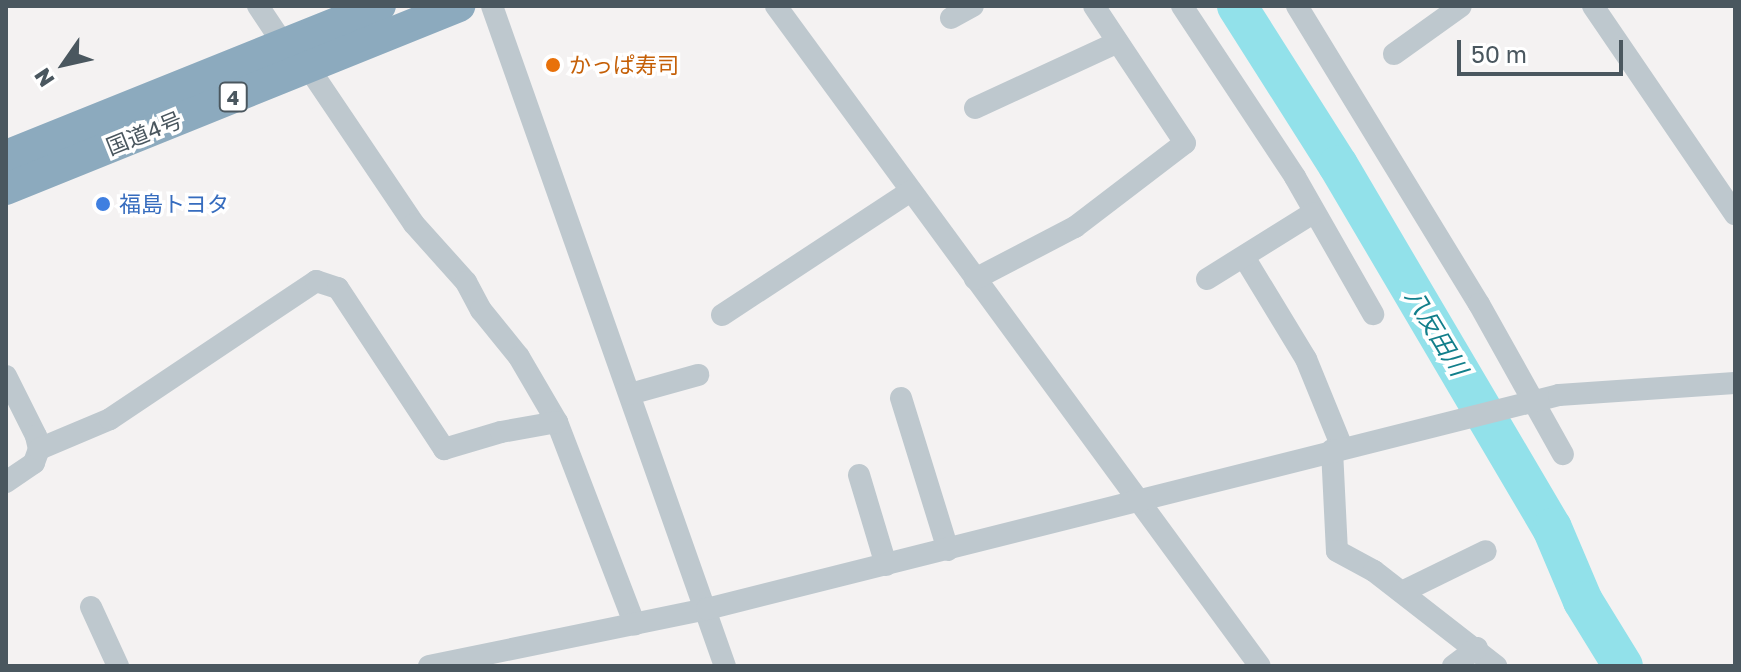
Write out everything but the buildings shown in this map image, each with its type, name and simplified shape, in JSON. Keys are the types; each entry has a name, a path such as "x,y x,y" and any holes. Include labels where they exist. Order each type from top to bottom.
{"highway":[{"name":"国道4号","path":"6,156 380,6"},
{"name":"国道4号","path":"6,189 459,6"}],"street":[{"path":"258,6 284,45"},
{"path":"492,6 725,666"},
{"path":"776,6 1260,666"},
{"path":"951,18 973,6"},
{"path":"975,279 1075,227 1185,143 1094,6"},
{"path":"1182,6 1295,177 1373,314"},
{"path":"1297,6 1563,454"},
{"path":"1394,54 1461,6"},
{"path":"1593,6 1731,201"},
{"path":"975,108 1118,42"},
{"path":"308,67 414,224 466,282 481,310 519,357 557,422 635,625"},
{"path":"722,315 911,191"},
{"path":"1207,279 1313,213"},
{"path":"1244,257 1306,359 1337,449 1337,551 1402,592 1496,666"},
{"path":"39,449 110,419 316,281 338,288 444,449 501,432 557,422"},
{"path":"630,394 698,375"},
{"path":"6,376 36,436 39,449 34,463 6,482"},
{"path":"429,666 707,609 948,550 1432,424 1559,395 1735,383"},
{"path":"901,398 948,550"},
{"path":"859,475 886,565"},
{"path":"1402,592 1486,551"},
{"path":"91,607 118,666"},
{"path":"1453,666 1477,648"}],"waterway":[{"name":"八反田川","path":"1237,6 1338,165 1552,528 1583,601 1623,666"}],"place":[{"name":"かっぱ寿司","path":"553,65"},
{"name":"福島トヨタ","path":"103,204"}]}
